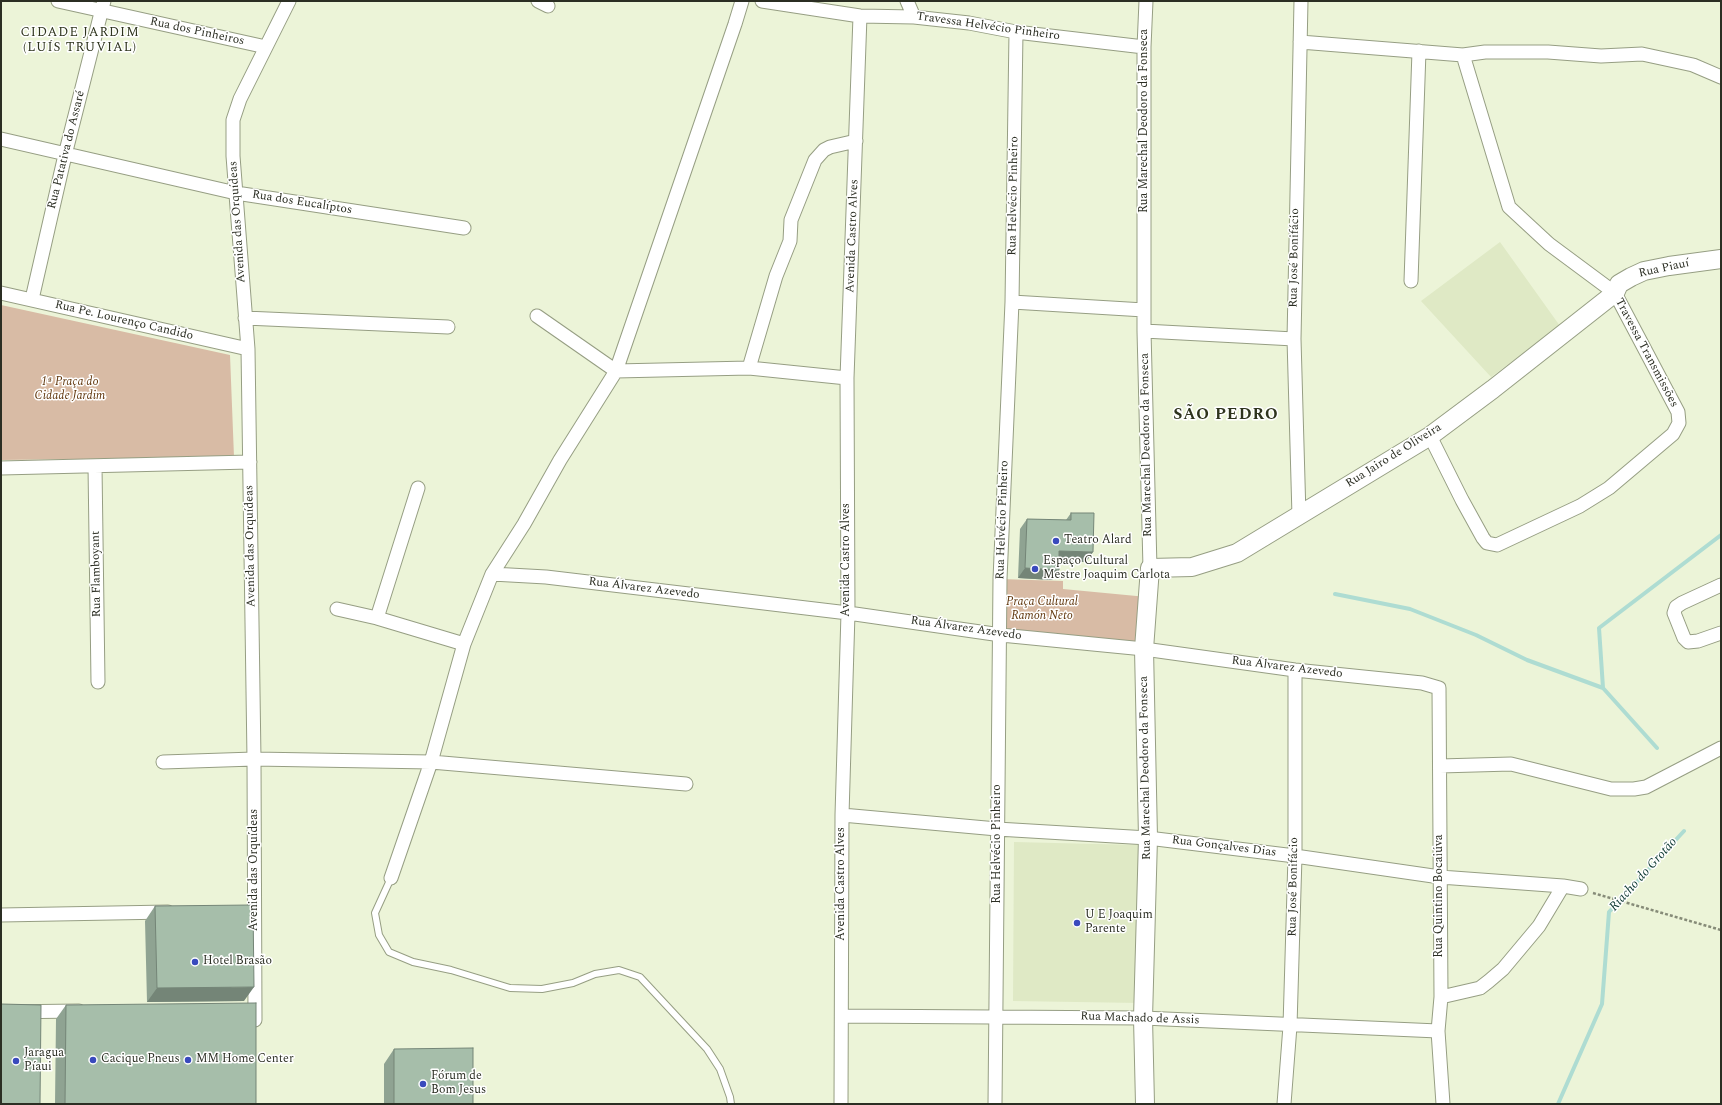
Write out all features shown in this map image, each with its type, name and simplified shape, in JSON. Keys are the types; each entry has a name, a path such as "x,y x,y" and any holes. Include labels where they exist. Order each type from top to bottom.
{"street":[{"name":"Rua dos Pinheiros","path":"58,1 103,6 266,47"},
{"name":"Avenida das Orquídeas","path":"255,1033 254,759 248,349 233,156 233,120 240,99 289,1"},
{"path":"391,878 431,762 464,644 492,574 524,524 560,460 616,371 742,1"},
{"name":"Travessa Helvécio Pinheiro","path":"762,1 860,16 914,17 969,23 1016,32 1144,47"},
{"path":"906,1 914,17"},
{"name":"Rua Marechal Deodoro da Fonseca","path":"1144,1104 1143,1018 1148,838 1144,649 1150,568 1144,331 1144,47 1146,1"},
{"name":"Rua José Bonifácio","path":"1298,516 1294,339 1301,1"},
{"name":"Rua Patativa do Assaré","path":"32,299 65,155 103,6"},
{"name":"Avenida Castro Alves","path":"841,1104 842,815 848,613 847,378 860,16"},
{"name":"Rua Helvécio Pinheiro","path":"995,1104 997,1017 997,829 1001,635 1000,579 1012,302 1016,32"},
{"path":"1300,42 1463,55 1485,52 1548,52 1601,56 1642,54 1693,65 1721,77"},
{"path":"1411,281 1419,51"},
{"path":"1463,55 1509,208 1549,244 1614,293"},
{"name":"Rua dos Eucalíptos","path":"1,140 236,193 464,228"},
{"path":"749,368 776,276 790,241 791,220 815,160 824,150 830,147 856,141"},
{"name":"Rua Piauí","path":"1614,293 1619,284 1644,272 1669,266 1721,259"},
{"name":"Rua Pe. Lourenço Candido","path":"1,293 248,349"},
{"name":"Travessa Transmissões","path":"1430,436 1462,500 1487,543 1497,545 1580,506 1609,488 1673,434 1679,423 1678,412 1614,293"},
{"name":"Rua Jairo de Oliveira","path":"1150,568 1192,567 1238,552 1430,436 1614,293"},
{"path":"1012,302 1144,310"},
{"path":"538,316 616,371 749,368 847,378"},
{"path":"245,318 448,327"},
{"path":"1144,331 1294,339"},
{"path":"1,468 250,462"},
{"name":"Rua Flamboyant","path":"95,466 98,682"},
{"path":"377,618 418,488"},
{"name":"Rua Álvarez Azevedo","path":"492,574 546,577 848,613 1001,635 1144,649 1295,670 1422,683 1439,688"},
{"path":"1721,585 1682,603 1676,607 1674,613 1688,642 1698,642 1721,633"},
{"path":"337,609 377,618 464,644"},
{"name":"Rua José Bonifácio","path":"1280,1103 1290,1026 1296,856 1295,670"},
{"name":"Rua Quintino Bocaiúva","path":"1439,688 1441,997 1438,1031 1443,1104"},
{"path":"1440,766 1511,764 1611,789 1622,790 1646,787 1721,748"},
{"path":"163,762 254,759 431,762 686,784"},
{"name":"Rua Gonçalves Dias","path":"842,815 997,829 1148,838 1296,856 1440,877 1564,886 1581,889"},
{"path":"1441,997 1480,988 1503,969 1539,926 1564,886"},
{"path":"240,911 255,911"},
{"path":"1,915 184,912"},
{"path":"239,1010 255,1009"},
{"path":"1,1012 88,1011"},
{"name":"Rua Machado de Assis","path":"842,1016 1143,1018 1290,1026 1438,1031"}],"lane":[{"path":"391,878 375,913 379,935 389,952 413,962 451,970 510,988 542,989 574,982 595,974 619,970 640,977 707,1049 720,1070 730,1097 731,1104"}],"path":[{"path":"1581,889 1721,930"}],"shaded area":[{"path":"1500,242 1560,326 1491,377 1421,301"},
{"name":"U E Joaquim Parente","path":"1014,842 1139,845 1140,1003 1013,1001"}],"green space":[{"name":"1ª Praça do Cidade Jardim","path":"1,305 230,355 234,457 1,460"},
{"name":"Praça Cultural Ramón Neto","path":"1000,579 1063,581 1063,589 1147,597 1144,649 1001,635"}],"building":[{"path":"1071,513 1094,513 1093,552 1059,551 1059,570 1025,568 1027,519 1071,520"},
{"name":"Hotel Brasão","path":"253,905 254,987 157,988 155,906"},
{"path":"256,1003 256,1104 65,1104 66,1005"},
{"name":"Jaragua Píaui","path":"1,1004 41,1005 40,1104 1,1104"},
{"name":"Fórum de Bom Jesus","path":"473,1048 473,1104 394,1104 394,1049"}],"waterway":[{"name":"Riacho do Grotão","path":"1657,748 1603,688 1599,628 1721,535"},
{"path":"1335,594 1410,609 1476,635 1527,660 1603,688"},
{"name":"Riacho do Grotão","path":"1558,1104 1602,1004 1609,912 1684,831"}],"place":[{"name":"Teatro Alard","path":"1056,541"},
{"name":"Espaço Cultural Mestre Joaquim Carlota","path":"1035,569"},
{"name":"U E Joaquim Parente","path":"1077,923"},
{"name":"Hotel Brasão","path":"195,962"},
{"name":"Cacique Pneus","path":"93,1060"},
{"name":"MM Home Center","path":"188,1060"},
{"name":"Jaragua Píaui","path":"16,1061"},
{"name":"Fórum de Bom Jesus","path":"423,1084"}],"district":[{"name":"CIDADE JARDIM (LUÍS TRUVIAL)","path":"80,40"},
{"name":"SÃO PEDRO","path":"1226,416"}]}
